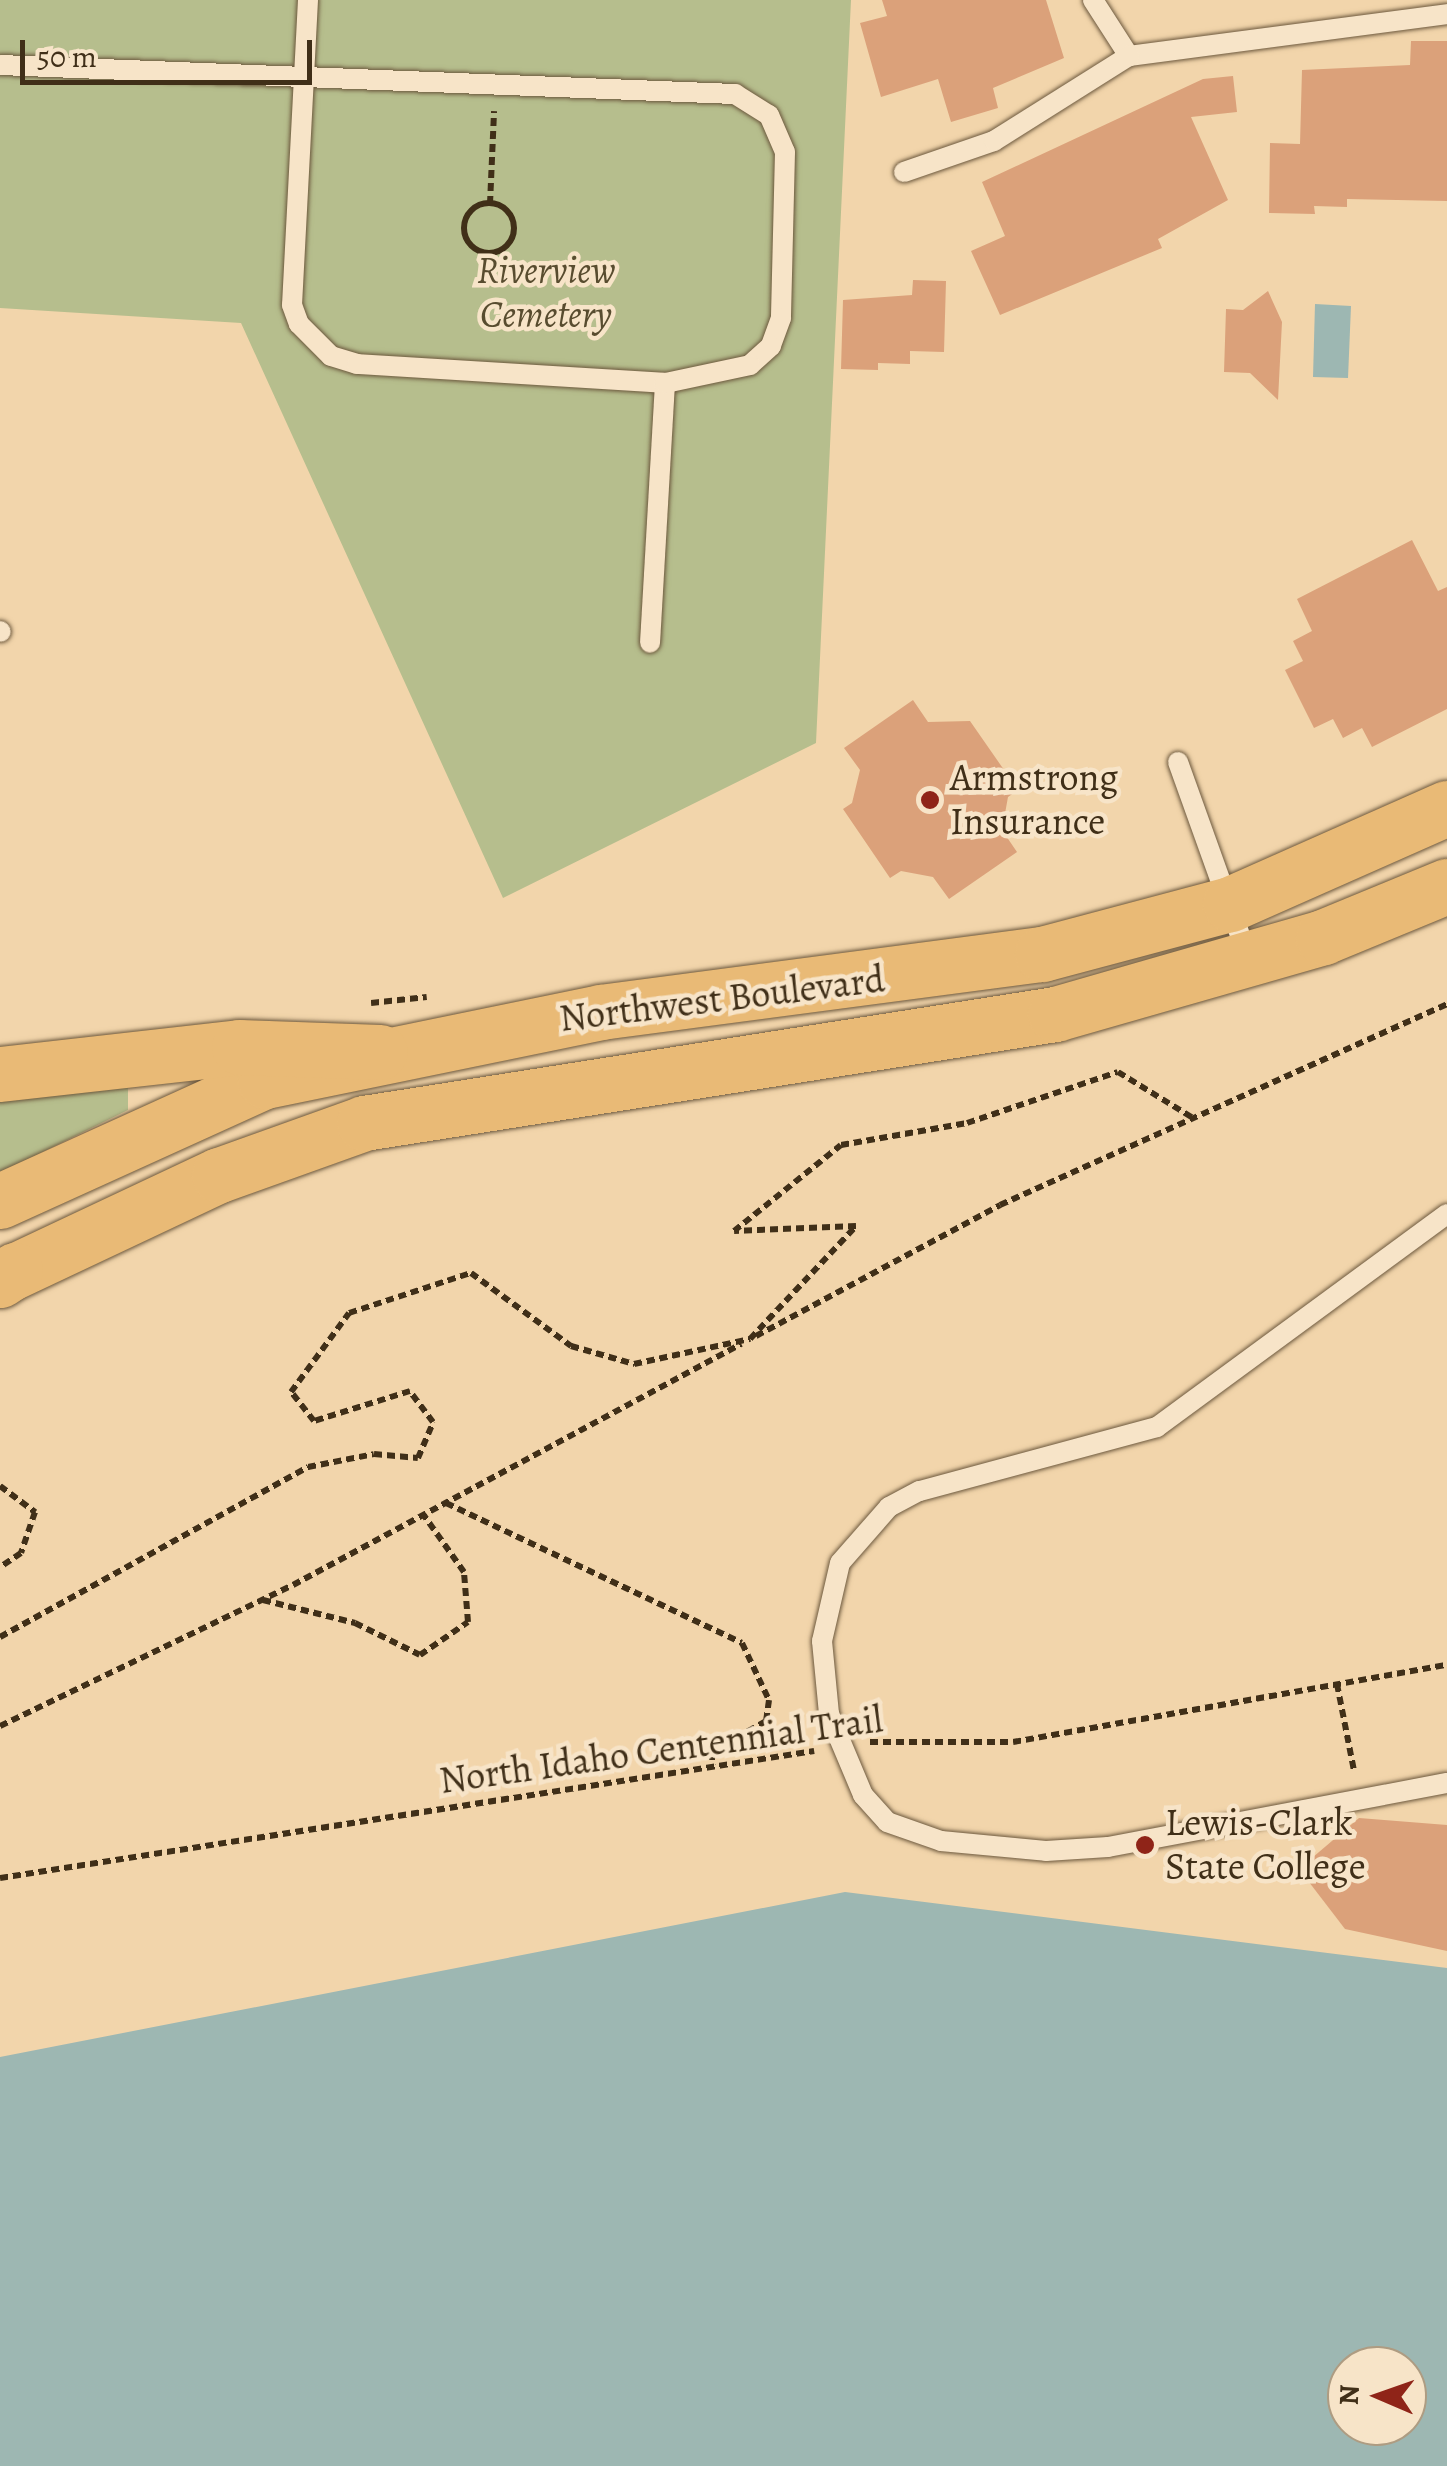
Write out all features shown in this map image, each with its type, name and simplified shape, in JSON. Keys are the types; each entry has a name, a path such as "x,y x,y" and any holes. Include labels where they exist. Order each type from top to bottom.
{"main road":[{"name":"Northwest Boulevard","path":"0,1200 206,1103 380,1052 601,1012 1025,957 1230,904 1447,808"},
{"name":"Northwest Boulevard","path":"5,1276 219,1175 364,1123 959,1032 1156,990 1249,960 1447,886"},
{"path":"0,1074 238,1047 380,1052"}],"lane":[{"path":"0,65 305,73 735,94 779,131 787,166 781,318 771,346 724,374 665,383 390,369 331,356 314,343 292,305 305,73 308,0"},
{"path":"1092,0 1130,56"},
{"path":"904,172 994,141 1130,56 1447,14"},
{"path":"650,643 665,383"},
{"path":"1178,762 1249,960"},
{"path":"1447,1214 1157,1427 919,1491 864,1528 840,1563 822,1641 822,1680 840,1747 863,1796 886,1822 941,1841 1046,1851 1108,1847 1447,1782"}],"path":[{"path":"490,204 495,82"},
{"path":"490,204 502,205 513,220 512,238 497,254 480,254 465,236 466,217 490,204"},
{"path":"0,1726 262,1600 1000,1205 1447,1004"},
{"path":"0,1637 308,1468 374,1454 418,1458 432,1422 410,1391 314,1421 291,1392 349,1313 471,1273 571,1346 634,1364 750,1339 856,1226 734,1231 842,1146 967,1123 1118,1072 1193,1118"},
{"path":"0,1486 35,1512 21,1552 0,1567"},
{"path":"445,1503 742,1644 769,1700 766,1721 711,1752 713,1765"},
{"path":"262,1600 355,1622 420,1655 468,1622 464,1572 424,1514"},
{"name":"North Idaho Centennial Trail","path":"0,1878 840,1747 1014,1742 1447,1665"},
{"path":"1338,1684 1348,1739"}],"green space":[{"name":"Riverview Cemetery","path":"0,0 851,0 816,743 503,898 241,323 0,308"},
{"path":"128,1084 128,1110 0,1173 0,1100"}],"water":[{"path":"1315,304 1351,306 1348,378 1313,377"},
{"path":"845,1892 1447,1968 1447,2466 0,2466 0,2057"}],"building":[{"path":"882,0 1046,0 1064,58 993,88 998,108 951,122 938,79 881,97 860,23 887,16"},
{"path":"1411,41 1447,41 1447,201 1347,199 1347,207 1314,206 1315,214 1269,213 1270,143 1300,144 1302,70 1410,65"},
{"path":"1233,76 1237,112 1191,117 1228,200 1158,239 1162,248 1000,315 971,251 1005,236 982,182 1203,79"},
{"path":"913,280 946,281 944,352 910,351 910,364 878,363 878,370 841,369 843,300 912,295"},
{"path":"1268,291 1282,322 1278,400 1250,373 1224,372 1226,309 1243,310"},
{"path":"1412,540 1438,591 1447,587 1447,709 1372,747 1362,728 1343,738 1333,719 1314,728 1285,670 1303,661 1293,641 1312,631 1297,599"},
{"name":"Armstrong Insurance","path":"913,700 928,722 970,721 1018,790 1008,797 1002,830 1017,852 949,899 933,877 901,871 890,878 843,809 852,803 860,770 844,748"},
{"path":"1359,1818 1447,1825 1447,1951 1345,1929 1299,1869"}],"place":[{"name":"Armstrong Insurance","path":"930,800"},
{"name":"Lewis-Clark State College","path":"1145,1845"}]}
